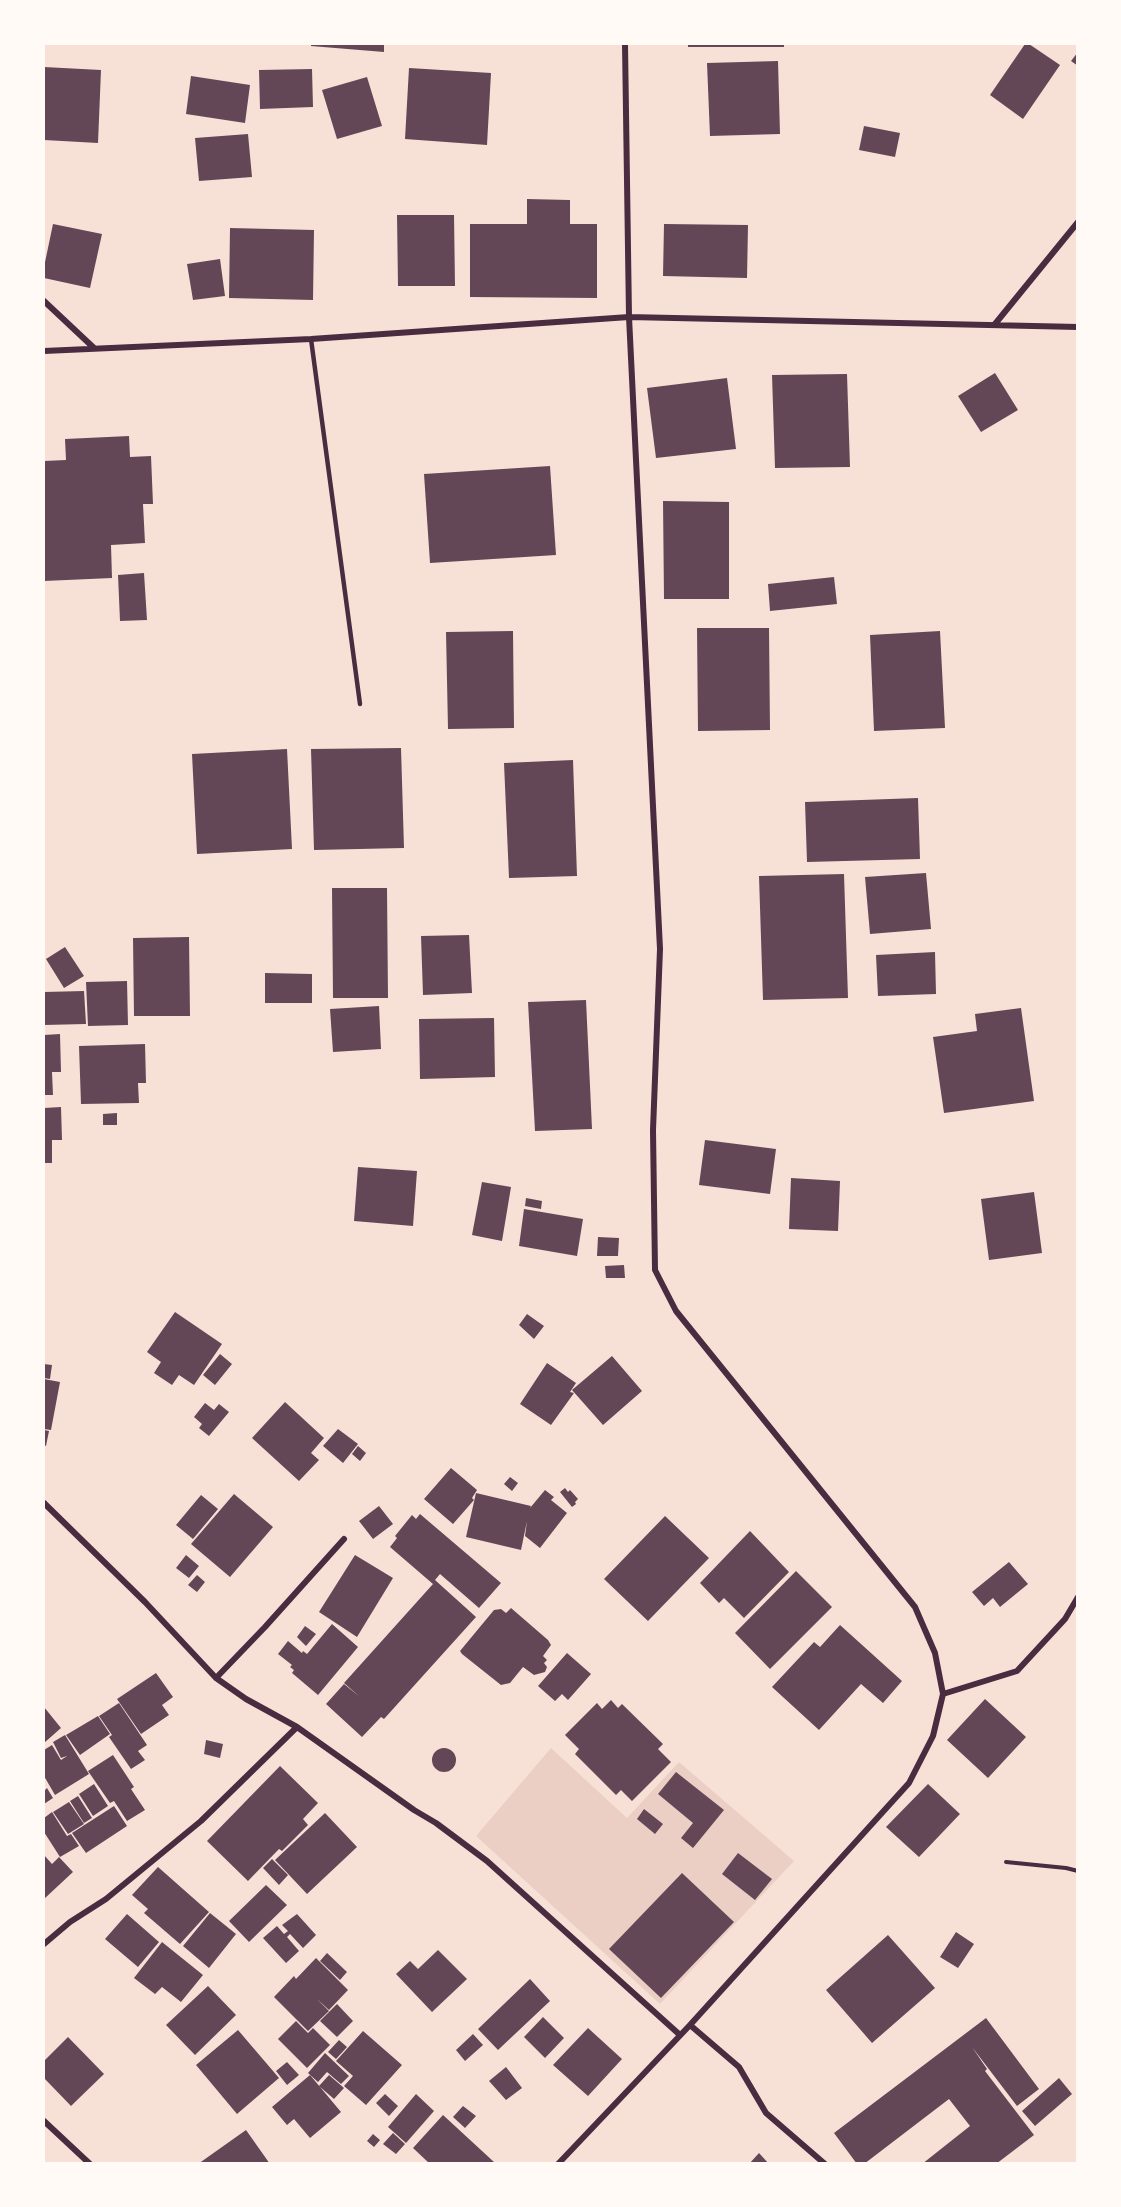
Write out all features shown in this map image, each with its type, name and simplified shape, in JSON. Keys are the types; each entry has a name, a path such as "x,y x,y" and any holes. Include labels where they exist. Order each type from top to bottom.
{"street":[{"path":"558,2163 681,2035 909,1783 933,1736 943,1694 935,1653 915,1607 676,1311 655,1270 653,1130 660,949 629,317 625,44"},
{"path":"995,324 1077,222"},
{"path":"44,301 94,348"},
{"path":"44,351 311,339 629,317 1077,327"},
{"path":"44,1503 145,1602 216,1678 246,1699 297,1727 487,1861 681,2035"},
{"path":"216,1678 265,1628 344,1539"},
{"path":"943,1694 1017,1671 1065,1619 1077,1597"},
{"path":"44,1944 70,1922 106,1899 201,1821 297,1727"},
{"path":"690,2025 739,2067 766,2113 825,2163"},
{"path":"44,2121 90,2163"}],"lane":[{"path":"311,339 360,704"}],"path":[{"path":"1006,1862 1077,1871"}],"shaded area":[{"path":"551,1748 627,1818 679,1762 794,1861 660,2004 476,1836"}],"building":[{"path":"311,44 384,44 384,52 311,46"},
{"path":"688,44 784,44 784,47 688,47"},
{"path":"1025,44 1029,44 1060,65 1023,119 990,95"},
{"path":"1078,52 1078,66 1071,61"},
{"path":"778,61 780,134 710,136 707,63"},
{"path":"44,67 101,70 98,143 44,140"},
{"path":"409,68 491,73 487,145 405,139"},
{"path":"312,69 313,107 260,109 259,70"},
{"path":"191,76 250,85 245,123 186,114"},
{"path":"367,77 382,126 337,139 322,90"},
{"path":"864,126 900,133 895,157 859,150"},
{"path":"248,134 252,177 199,181 195,138"},
{"path":"527,199 570,200 570,224 597,224 597,298 470,297 470,224 527,224"},
{"path":"397,215 454,215 455,286 398,286"},
{"path":"53,224 102,234 90,288 44,278 44,267"},
{"path":"664,224 748,225 747,278 663,276"},
{"path":"230,228 314,230 313,300 229,298"},
{"path":"220,259 225,296 193,300 187,264"},
{"path":"995,373 1018,410 981,432 958,396"},
{"path":"847,374 850,467 775,468 772,375"},
{"path":"727,378 736,449 656,458 647,388"},
{"path":"129,436 130,457 151,456 153,504 143,504 145,543 111,545 112,578 44,581 44,461 66,460 65,439"},
{"path":"550,466 556,555 430,563 424,474"},
{"path":"663,501 729,502 729,599 664,599"},
{"path":"144,573 147,620 120,621 118,575"},
{"path":"834,577 837,604 770,611 768,584"},
{"path":"697,628 769,628 770,730 698,731"},
{"path":"513,631 514,728 448,729 446,632"},
{"path":"940,631 945,728 874,731 870,635"},
{"path":"401,748 404,848 314,850 311,749"},
{"path":"287,749 292,849 197,854 192,754"},
{"path":"573,760 577,876 509,878 504,763"},
{"path":"918,798 920,859 807,862 805,802"},
{"path":"926,873 931,929 870,934 865,877"},
{"path":"844,874 848,998 763,1000 759,876"},
{"path":"332,888 387,888 388,998 333,998"},
{"path":"469,935 472,993 423,995 421,936"},
{"path":"189,937 190,1016 134,1016 133,938"},
{"path":"65,947 84,976 64,988 46,959"},
{"path":"935,952 936,994 878,996 876,955"},
{"path":"265,973 312,974 312,1003 265,1003"},
{"path":"127,981 128,1025 88,1026 86,982"},
{"path":"84,991 86,1024 44,1025 44,992"},
{"path":"586,1000 592,1129 535,1131 528,1002"},
{"path":"379,1006 381,1049 333,1052 330,1009"},
{"path":"1021,1008 1034,1101 944,1113 933,1037 977,1031 975,1014"},
{"path":"494,1018 495,1077 420,1079 419,1019"},
{"path":"60,1034 61,1072 52,1072 53,1095 44,1095 44,1035"},
{"path":"145,1044 146,1083 138,1083 139,1103 81,1104 79,1046"},
{"path":"61,1107 62,1140 52,1140 52,1163 44,1163 44,1108"},
{"path":"117,1113 117,1125 103,1125 103,1114"},
{"path":"705,1140 776,1149 770,1194 699,1185"},
{"path":"358,1167 417,1171 413,1226 354,1221"},
{"path":"791,1178 840,1181 838,1231 789,1229"},
{"path":"482,1182 511,1187 502,1241 472,1235"},
{"path":"1034,1192 1042,1253 989,1260 981,1199"},
{"path":"526,1198 542,1201 541,1209 525,1206"},
{"path":"524,1209 583,1219 577,1256 519,1246"},
{"path":"598,1237 619,1238 618,1256 597,1256"},
{"path":"624,1265 625,1278 606,1278 605,1266"},
{"path":"175,1312 222,1344 194,1385 179,1375 172,1385 154,1373 161,1362 147,1352"},
{"path":"527,1314 544,1326 534,1339 519,1325"},
{"path":"220,1354 232,1364 215,1385 203,1375"},
{"path":"612,1356 642,1391 603,1425 572,1390"},
{"path":"547,1363 576,1383 570,1392 574,1393 551,1425 520,1404"},
{"path":"44,1364 52,1365 50,1379 44,1378"},
{"path":"44,1379 60,1382 51,1430 44,1429"},
{"path":"285,1402 324,1438 311,1453 319,1460 299,1481 252,1438"},
{"path":"205,1403 214,1410 219,1404 229,1412 209,1436 199,1428 202,1424 194,1417"},
{"path":"338,1429 358,1444 343,1463 323,1446"},
{"path":"44,1430 49,1431 46,1446 44,1445"},
{"path":"358,1446 366,1453 360,1461 352,1454"},
{"path":"451,1468 477,1490 472,1498 474,1500 453,1524 424,1499"},
{"path":"510,1477 518,1483 512,1491 504,1484"},
{"path":"565,1488 578,1499 572,1507 560,1492"},
{"path":"545,1490 554,1497 551,1500 567,1513 540,1548 525,1536 527,1521 521,1550 466,1537 476,1493 531,1506 530,1508"},
{"path":"234,1494 273,1527 230,1577 191,1544"},
{"path":"201,1495 218,1509 193,1539 176,1525"},
{"path":"379,1506 393,1524 373,1539 359,1521"},
{"path":"420,1514 501,1583 479,1608 440,1574 435,1580 476,1617 384,1719 381,1717 362,1737 326,1704 344,1684 360,1697 344,1683 433,1584 390,1547 397,1538 395,1536 412,1515 416,1519"},
{"path":"665,1516 709,1558 648,1621 604,1579"},
{"path":"750,1531 789,1572 744,1618 724,1598 719,1603 700,1583"},
{"path":"186,1555 199,1566 189,1578 176,1568"},
{"path":"355,1555 393,1578 357,1637 319,1612"},
{"path":"1009,1562 1028,1584 1000,1607 993,1598 984,1606 972,1592"},
{"path":"796,1571 832,1607 770,1669 735,1633"},
{"path":"197,1575 205,1582 197,1592 188,1585"},
{"path":"511,1608 551,1645 543,1656 547,1660 544,1663 547,1667 545,1672 534,1675 523,1667 510,1683 501,1685 460,1651 494,1610 501,1609 506,1613"},
{"path":"332,1624 358,1647 318,1695 292,1673 294,1670 290,1667 292,1665 278,1654 288,1641 302,1653 303,1651 307,1654"},
{"path":"840,1625 902,1681 883,1703 861,1684 819,1730 772,1687 814,1642 820,1647"},
{"path":"305,1626 316,1634 306,1646 297,1637"},
{"path":"567,1653 591,1674 568,1700 562,1694 555,1701 538,1686"},
{"path":"156,1673 173,1697 162,1705 169,1715 141,1734 117,1699"},
{"path":"985,1699 1026,1737 988,1778 947,1740"},
{"path":"611,1700 618,1708 622,1704 663,1744 658,1749 671,1762 632,1801 621,1790 616,1795 575,1754 579,1749 565,1735 597,1703 602,1709"},
{"path":"119,1703 147,1745 138,1751 145,1760 131,1769 109,1737 112,1735 99,1716"},
{"path":"44,1707 61,1728 44,1743"},
{"path":"98,1716 110,1734 80,1755 66,1735"},
{"path":"65,1735 89,1774 55,1795 44,1776 44,1750 52,1745 61,1760 67,1756 61,1758 53,1742"},
{"path":"206,1740 223,1744 220,1758 204,1754"},
{"path":"444,1748 452,1752 456,1760 452,1768 444,1772 436,1768 432,1760 436,1752"},
{"path":"113,1755 134,1787 131,1789 145,1810 127,1821 114,1801 110,1803 88,1771"},
{"path":"280,1766 318,1803 303,1819 308,1825 282,1851 279,1849 248,1881 207,1841"},
{"path":"676,1772 724,1810 693,1848 681,1838 693,1823 658,1794"},
{"path":"94,1784 108,1806 93,1816 79,1794"},
{"path":"928,1784 960,1814 919,1857 886,1827"},
{"path":"47,1788 53,1798 44,1804 44,1791"},
{"path":"78,1796 92,1818 84,1823 70,1801"},
{"path":"69,1802 84,1824 68,1834 53,1812"},
{"path":"114,1806 127,1826 86,1853 72,1833"},
{"path":"644,1809 663,1824 655,1834 637,1819"},
{"path":"52,1812 67,1836 71,1834 79,1846 60,1857 44,1832 44,1818"},
{"path":"325,1813 357,1847 307,1894 275,1860"},
{"path":"738,1853 772,1879 755,1900 722,1874"},
{"path":"44,1855 52,1864 59,1857 73,1872 44,1899"},
{"path":"272,1859 288,1875 279,1885 263,1868"},
{"path":"158,1867 209,1912 180,1944 144,1913 148,1909 132,1895"},
{"path":"682,1873 734,1922 661,1998 609,1949"},
{"path":"266,1885 287,1905 249,1942 229,1921"},
{"path":"210,1913 236,1934 209,1968 183,1946"},
{"path":"127,1914 159,1942 138,1967 105,1939"},
{"path":"297,1914 316,1935 303,1948 290,1934 287,1937 299,1951 286,1963 263,1938 277,1926 284,1934 288,1931 282,1925"},
{"path":"956,1932 974,1944 958,1968 940,1957"},
{"path":"888,1935 935,1988 872,2043 826,1990"},
{"path":"162,1942 203,1975 181,2002 162,1987 155,1994 134,1978"},
{"path":"438,1950 467,1979 432,2012 396,1974 410,1961 418,1969"},
{"path":"327,1953 347,1972 340,1980 320,1961"},
{"path":"316,1958 348,1990 329,2010 317,1999 329,2011 308,2031 274,1997"},
{"path":"530,1979 550,2001 498,2050 478,2029"},
{"path":"208,1986 236,2015 195,2055 166,2025"},
{"path":"337,2004 353,2021 337,2037 320,2021"},
{"path":"543,2017 564,2038 545,2058 524,2037"},
{"path":"986,2018 1039,2089 1017,2106 972,2047 987,2069 985,2071 1034,2135 996,2164 922,2164 970,2126 949,2099 864,2164 857,2164 834,2133"},
{"path":"296,2021 308,2033 313,2028 330,2045 307,2068 278,2039"},
{"path":"588,2028 622,2059 588,2096 553,2065"},
{"path":"238,2030 279,2078 237,2114 196,2065"},
{"path":"363,2031 402,2065 366,2105 344,2086 353,2076 336,2061"},
{"path":"473,2034 483,2045 465,2061 456,2050"},
{"path":"68,2037 104,2074 71,2106 44,2078 44,2061"},
{"path":"339,2040 347,2047 336,2059 328,2052"},
{"path":"325,2053 349,2076 341,2084 327,2072 318,2082 308,2073"},
{"path":"287,2062 299,2075 287,2085 276,2071"},
{"path":"506,2067 522,2088 506,2100 489,2081"},
{"path":"310,2075 341,2112 310,2138 294,2119 287,2125 272,2107"},
{"path":"329,2075 344,2088 334,2099 319,2086"},
{"path":"1059,2078 1072,2094 1035,2126 1022,2111"},
{"path":"385,2094 398,2106 389,2116 376,2103"},
{"path":"416,2094 434,2111 406,2143 388,2127"},
{"path":"463,2106 476,2116 465,2128 453,2117"},
{"path":"443,2115 494,2162 493,2164 430,2164 413,2148"},
{"path":"246,2130 270,2164 198,2164"},
{"path":"393,2133 405,2144 396,2154 383,2144"},
{"path":"373,2134 380,2140 374,2147 367,2141"},
{"path":"759,2153 769,2164 749,2164"}]}
